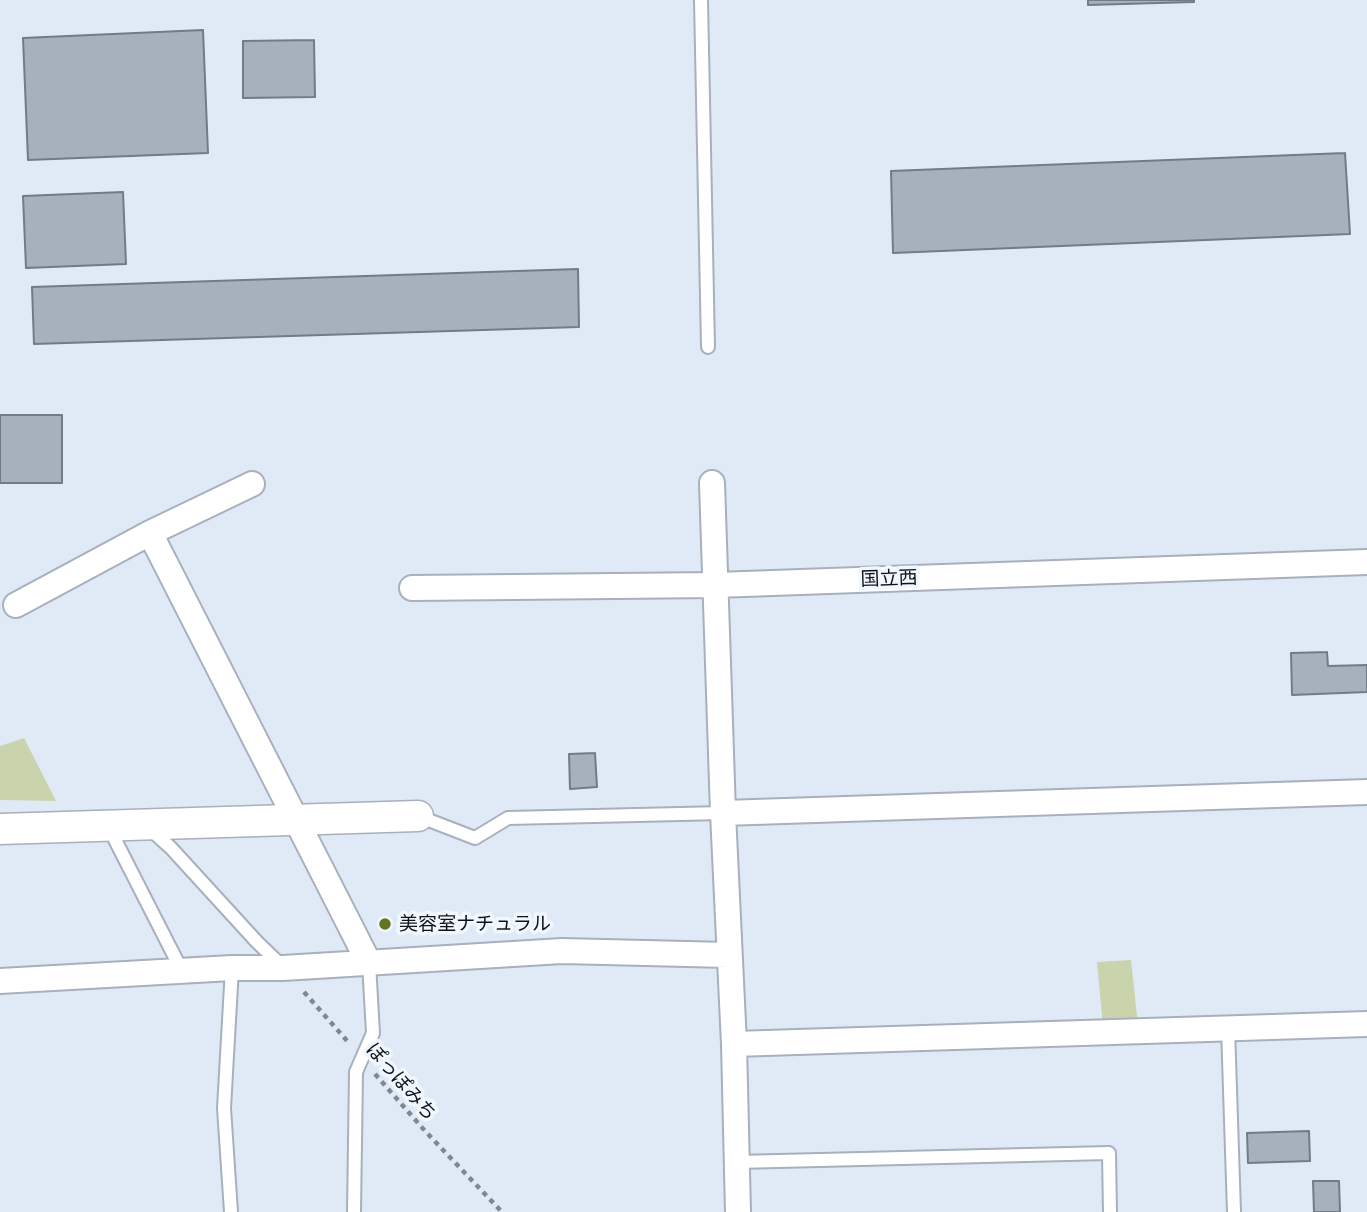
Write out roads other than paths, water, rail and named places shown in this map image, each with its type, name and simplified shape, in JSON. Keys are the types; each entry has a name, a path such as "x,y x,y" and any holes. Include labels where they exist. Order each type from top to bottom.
{"street":[{"path":"16,605 150,533 253,484"},
{"path":"712,484 738,1212"},
{"path":"150,533 369,963"},
{"name":"国立西","path":"412,588 716,585 1367,562"},
{"path":"723,813 1367,792"},
{"path":"0,829 418,816"},
{"path":"0,981 232,968 283,968 562,951 729,955"},
{"path":"734,1044 1367,1024"}],"lane":[{"path":"701,0 708,347"},
{"path":"418,816 475,838 508,818 723,813"},
{"path":"145,824 171,848 283,968"},
{"path":"108,825 182,971"},
{"path":"354,1212 356,1072 373,1033 369,963"},
{"path":"231,1212 224,1108 232,968"},
{"path":"1228,1028 1234,1212"},
{"path":"737,1162 1109,1153 1110,1212"}],"place":[{"name":"美容室ナチュラル","path":"385,924"}]}
